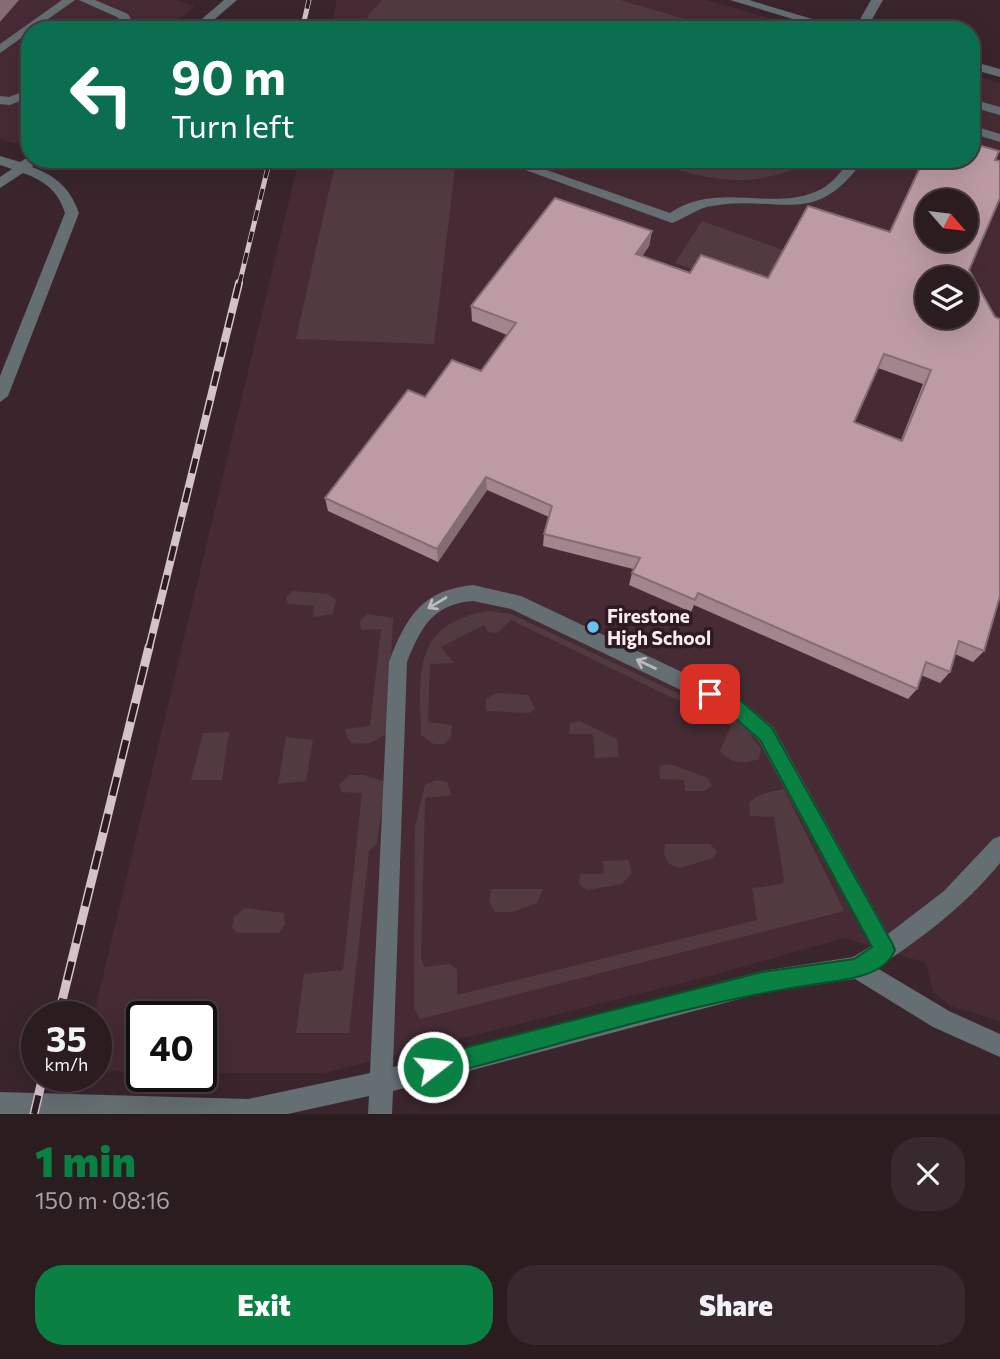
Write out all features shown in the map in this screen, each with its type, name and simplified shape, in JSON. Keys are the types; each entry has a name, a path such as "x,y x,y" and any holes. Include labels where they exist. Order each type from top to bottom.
{"street":[{"path":"39,21 69,0"},
{"path":"85,0 124,16 126,21"},
{"path":"208,0 228,3"},
{"path":"736,0 810,21"},
{"path":"865,21 877,0"},
{"path":"206,21 228,3"},
{"path":"0,49 21,34"},
{"path":"980,67 1000,73"},
{"path":"0,100 10,101 21,97"},
{"path":"980,105 1000,111"},
{"path":"980,132 1000,138"},
{"path":"0,160 21,163"},
{"path":"0,184 22,168"},
{"path":"0,396 72,213 68,197 50,179 33,168"},
{"path":"527,168 672,218 692,206 721,202 789,203 824,194 848,177 853,168"},
{"path":"380,1114 398,662 416,620 432,604 462,593 490,593 515,602 734,706 756,722 794,782 885,950"},
{"path":"0,1104 248,1111 382,1082 762,982 857,968 959,893 1000,846"},
{"path":"857,968 941,1019 1000,1046"}],"shaded area":[{"path":"0,0 175,0 195,6 176,21 21,21 21,140 15,144 0,138"},
{"path":"337,0 706,0 780,21 332,21"},
{"path":"382,0 620,0 692,21 367,21 368,15"},
{"name":"Firestone High School","path":"980,77 1000,83 1000,1021 950,1006 933,991 926,963 845,938 706,977 324,1073 217,1073 217,1001 126,1001 126,1072 112,1071 112,1001 97,1001 297,168 980,168"},
{"path":"334,168 455,168 434,344 296,339"},
{"path":"672,168 796,168 771,176 729,180"},
{"path":"702,221 786,251 763,293 675,263"},
{"path":"294,591 328,594 336,600 333,614 313,617 314,606 288,604 286,597"},
{"path":"489,611 511,614 742,724 761,749 759,759 738,762 720,751 731,726 511,620 497,633 488,632 484,625 441,647 454,663 430,664 428,722 452,725 451,738 444,744 434,744 421,735 420,691 426,654 434,639 446,627 464,617"},
{"path":"367,614 393,618 387,734 370,743 354,744 348,739 345,729 370,726 381,629 361,630 360,621"},
{"path":"496,693 528,695 535,709 529,713 486,711 486,699"},
{"path":"580,721 617,739 619,757 595,758 593,734 569,734 570,723"},
{"path":"229,732 222,780 191,780 203,733"},
{"path":"286,737 313,740 306,781 278,784"},
{"path":"670,764 708,778 712,786 704,791 685,791 684,780 660,779 659,766"},
{"path":"350,775 364,775 386,782 377,843 369,851 349,1033 296,1033 304,974 343,970 362,793 341,792 340,784"},
{"path":"436,780 447,782 452,795 425,798 421,958 424,967 450,964 457,970 457,995 757,920 752,888 782,884 784,880 774,817 750,816 749,803 774,791 784,789 844,911 420,1019 414,1008 415,827 425,785"},
{"path":"665,844 710,844 717,852 713,858 680,868 669,864 664,854"},
{"path":"628,860 632,873 622,884 587,890 579,884 580,874 604,874 603,861"},
{"path":"491,889 543,889 537,903 512,912 495,912 489,901"},
{"path":"245,908 284,913 285,925 279,933 237,933 232,927 234,917"}],"building":[{"name":"Firestone High School","path":"980,146 999,151 995,160 1000,161 1000,198 978,249 978,189 915,189 915,252 977,252 971,266 915,266 915,329 978,329 978,286 995,317 1000,319 1000,596 984,651 959,641 950,672 926,662 917,689 698,593 695,600 632,573 640,558 544,534 552,506 486,477 437,549 325,498 408,390 425,397 452,360 481,371 516,323 471,306 555,198 652,231 636,254 690,273 701,255 768,278 808,206 890,232 920,168 980,168","holes":["884,354 931,370 902,441 854,422"]}],"railway":[{"path":"304,21 309,0"},
{"path":"239,285 268,168"},
{"path":"149,648 239,283"},
{"path":"62,1001 149,647"},
{"path":"34,1114 39,1092"}],"place":[{"name":"Firestone High School","path":"593,627"}],"route":[{"path":"433,1067 762,982 857,968 885,950 766,734 756,722 734,706 710,694"}]}
